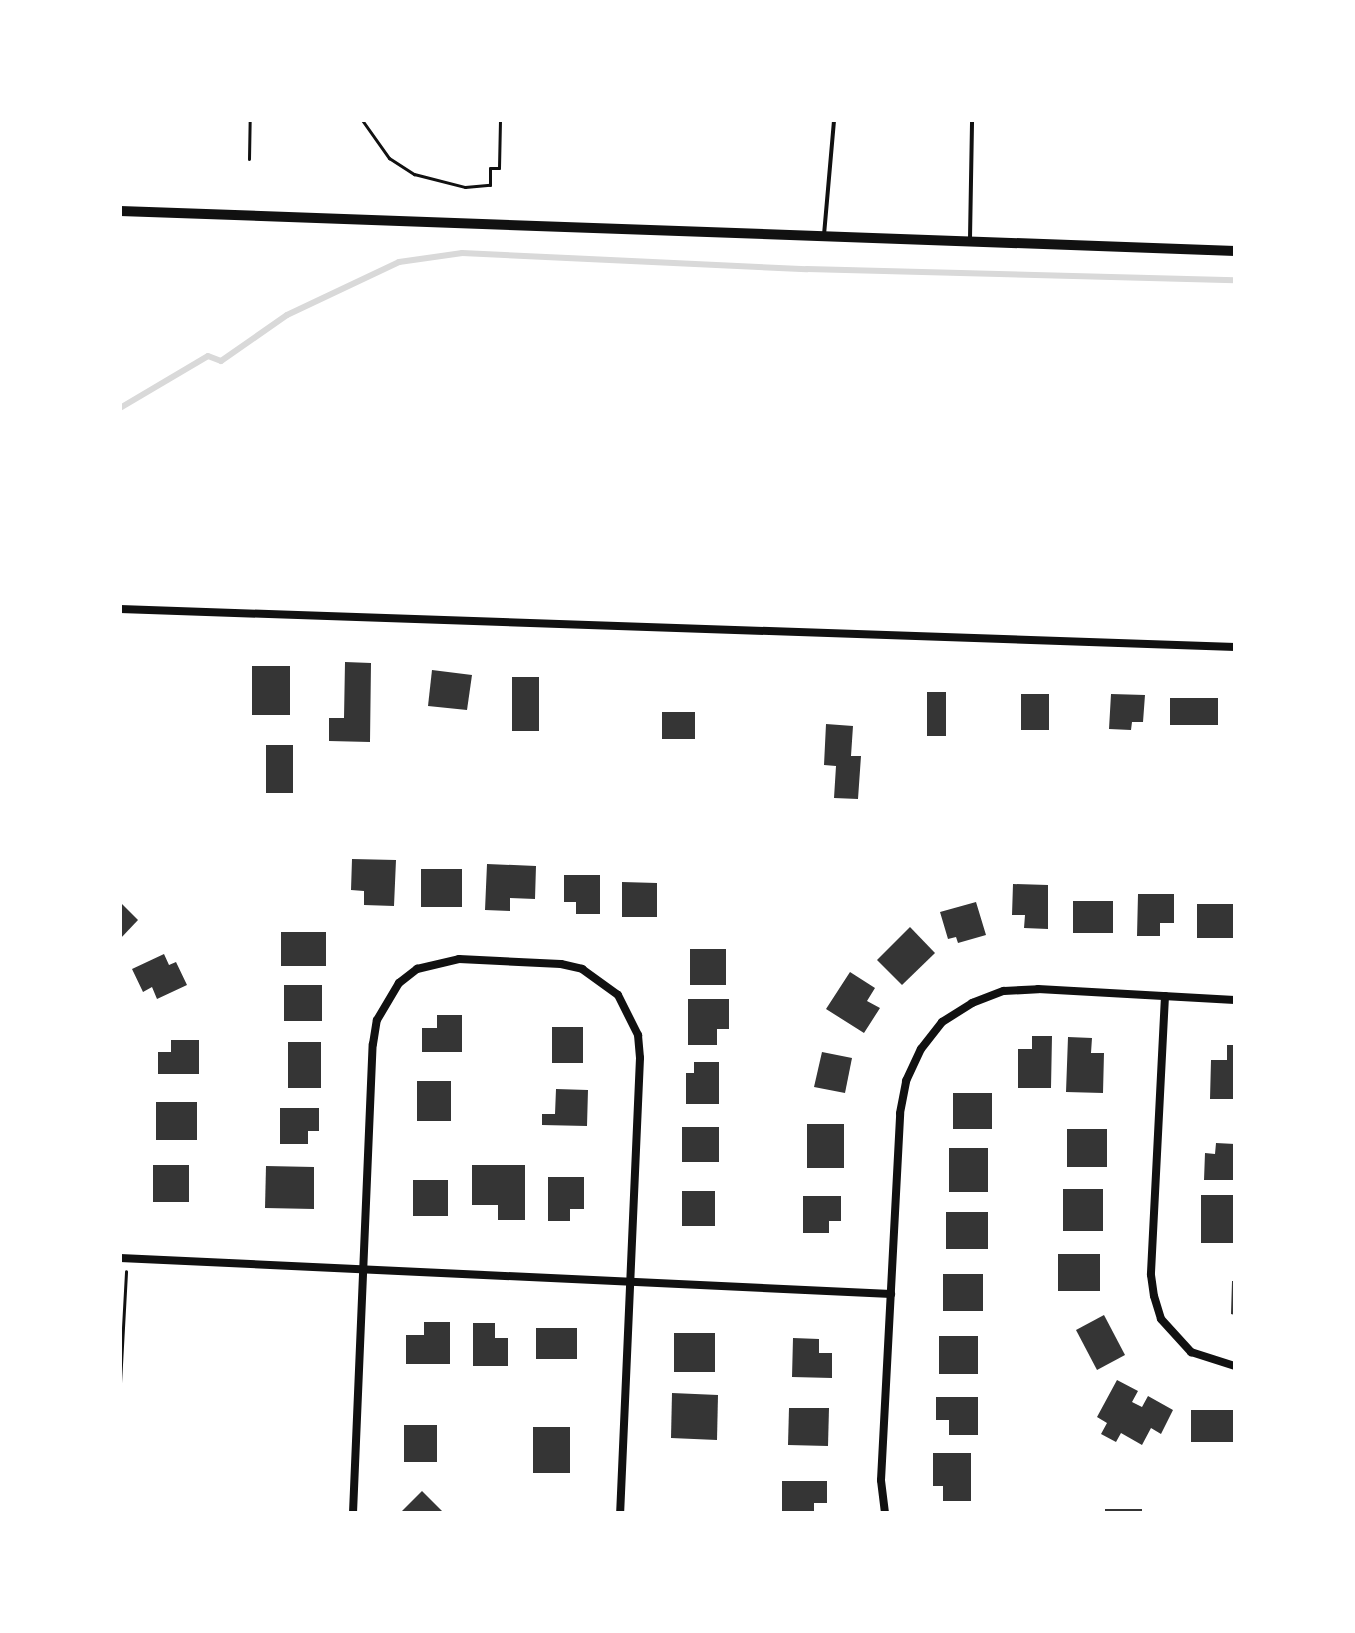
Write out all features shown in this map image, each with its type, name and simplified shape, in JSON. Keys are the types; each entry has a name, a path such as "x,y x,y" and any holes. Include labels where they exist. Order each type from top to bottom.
{"street":[{"path":"120,211 1235,251"},
{"path":"120,609 1235,647"},
{"path":"353,1513 373,1044 377,1020 399,983 417,969 438,961 474,960 561,964 582,969 618,995 630,1014 640,1058 620,1513"},
{"path":"885,1513 881,1480 900,1113 906,1081 921,1049 942,1022 972,1003 1004,991 1038,989 1235,1000"},
{"path":"1165,996 1151,1275 1154,1296 1161,1319 1191,1352 1235,1366"},
{"path":"123,1258 891,1294"}],"lane":[{"path":"824,235 834,120"},
{"path":"970,241 972,120"}],"path":[{"path":"249,159 250,120"},
{"path":"362,120 389,158 414,174 465,187 490,185 490,168 499,168 500,120"},
{"path":"120,1383 123,1258"}],"building":[{"path":"345,662 371,663 370,742 329,741 329,718 344,718"},
{"path":"252,666 290,666 290,715 252,715"},
{"path":"432,670 472,675 467,710 428,706"},
{"path":"512,677 539,677 539,731 512,731"},
{"path":"927,692 946,692 946,736 927,736"},
{"path":"1021,694 1049,694 1049,730 1021,730"},
{"path":"1111,694 1145,695 1143,722 1132,722 1131,730 1109,729"},
{"path":"1170,698 1218,698 1218,725 1170,725"},
{"path":"662,712 695,712 695,739 662,739"},
{"path":"826,724 853,726 851,756 861,756 858,799 834,798 836,766 824,765"},
{"path":"266,745 293,745 293,793 266,793"},
{"path":"352,859 396,860 394,906 364,905 364,891 351,890"},
{"path":"487,864 536,866 535,899 510,898 510,911 485,910"},
{"path":"421,869 462,869 462,907 421,907"},
{"path":"564,875 600,875 600,914 576,914 576,902 564,902"},
{"path":"622,882 657,883 657,917 622,917"},
{"path":"1013,884 1048,885 1048,929 1024,928 1025,915 1012,915"},
{"path":"1138,894 1174,894 1174,923 1160,923 1160,936 1137,936"},
{"path":"1073,901 1113,901 1113,933 1073,933"},
{"path":"120,902 138,920 120,939"},
{"path":"976,902 986,935 958,943 956,937 948,939 940,912"},
{"path":"1197,904 1235,904 1235,938 1197,938"},
{"path":"910,927 935,953 902,985 877,960"},
{"path":"281,932 326,932 326,966 281,966"},
{"path":"690,949 726,949 726,985 690,985"},
{"path":"164,954 169,965 176,962 187,985 157,999 152,987 143,992 132,969"},
{"path":"850,972 875,988 867,1001 880,1008 864,1033 826,1009"},
{"path":"284,985 322,985 322,1021 284,1021"},
{"path":"688,999 729,999 729,1029 717,1029 717,1045 688,1045"},
{"path":"437,1015 462,1015 462,1052 422,1052 422,1028 437,1028"},
{"path":"552,1027 583,1027 583,1063 552,1063"},
{"path":"1032,1036 1052,1036 1051,1088 1018,1088 1018,1049 1032,1049"},
{"path":"1068,1037 1092,1038 1091,1053 1104,1053 1103,1093 1066,1092"},
{"path":"171,1040 199,1040 199,1074 158,1074 158,1052 171,1052"},
{"path":"288,1042 321,1042 321,1088 288,1088"},
{"path":"1227,1045 1235,1045 1235,1099 1210,1099 1211,1060 1227,1060"},
{"path":"822,1052 852,1058 845,1093 814,1087"},
{"path":"694,1062 719,1062 719,1104 686,1104 686,1073 694,1073"},
{"path":"417,1081 451,1081 451,1121 417,1121"},
{"path":"556,1089 588,1090 587,1126 542,1125 542,1114 555,1114"},
{"path":"953,1093 992,1093 992,1129 953,1129"},
{"path":"156,1102 197,1102 197,1140 156,1140"},
{"path":"280,1108 319,1108 319,1131 308,1131 308,1144 280,1144"},
{"path":"807,1124 844,1124 844,1168 807,1168"},
{"path":"682,1127 719,1127 719,1162 682,1162"},
{"path":"1067,1129 1107,1129 1107,1167 1067,1167"},
{"path":"1216,1143 1235,1144 1235,1180 1204,1180 1205,1153 1215,1154"},
{"path":"949,1148 988,1148 988,1192 949,1192"},
{"path":"153,1165 189,1165 189,1202 153,1202"},
{"path":"472,1165 525,1165 525,1220 498,1220 498,1205 472,1205"},
{"path":"266,1166 314,1167 314,1209 265,1208"},
{"path":"548,1177 584,1177 584,1209 570,1209 570,1221 548,1221"},
{"path":"413,1180 448,1180 448,1216 413,1216"},
{"path":"1063,1189 1103,1189 1103,1231 1063,1231"},
{"path":"682,1191 715,1191 715,1226 682,1226"},
{"path":"1201,1195 1233,1195 1233,1243 1201,1243"},
{"path":"803,1196 841,1196 841,1221 829,1221 829,1233 803,1233"},
{"path":"946,1212 988,1212 988,1249 946,1249"},
{"path":"1058,1254 1100,1254 1100,1291 1058,1291"},
{"path":"943,1274 983,1274 983,1311 943,1311"},
{"path":"1232,1281 1235,1281 1235,1315 1231,1314"},
{"path":"1104,1315 1125,1355 1097,1370 1076,1330"},
{"path":"424,1322 450,1322 450,1364 406,1364 406,1335 424,1335"},
{"path":"473,1323 495,1323 495,1338 508,1338 508,1366 473,1366"},
{"path":"536,1328 577,1328 577,1359 536,1359"},
{"path":"674,1333 715,1333 715,1372 674,1372"},
{"path":"939,1336 978,1336 978,1374 939,1374"},
{"path":"793,1338 819,1339 819,1353 832,1353 832,1378 792,1377"},
{"path":"1117,1380 1138,1391 1132,1402 1142,1407 1148,1396 1173,1410 1161,1434 1151,1428 1142,1445 1121,1433 1116,1442 1101,1434 1107,1423 1097,1417"},
{"path":"672,1393 718,1395 717,1440 671,1438"},
{"path":"936,1397 978,1397 978,1435 949,1435 949,1420 936,1420"},
{"path":"789,1408 829,1408 828,1446 788,1445"},
{"path":"1191,1410 1235,1410 1235,1442 1191,1442"},
{"path":"404,1425 437,1425 437,1462 404,1462"},
{"path":"533,1427 570,1427 570,1473 533,1473"},
{"path":"933,1453 971,1453 971,1501 943,1501 943,1486 933,1486"},
{"path":"782,1481 827,1481 827,1503 814,1503 814,1513 782,1513"},
{"path":"422,1491 444,1513 400,1513"},
{"path":"1105,1509 1142,1509 1142,1513 1105,1513"}],"waterway":[{"path":"120,408 208,356 221,361 287,315 399,262 462,253 807,269 1235,280"}]}
